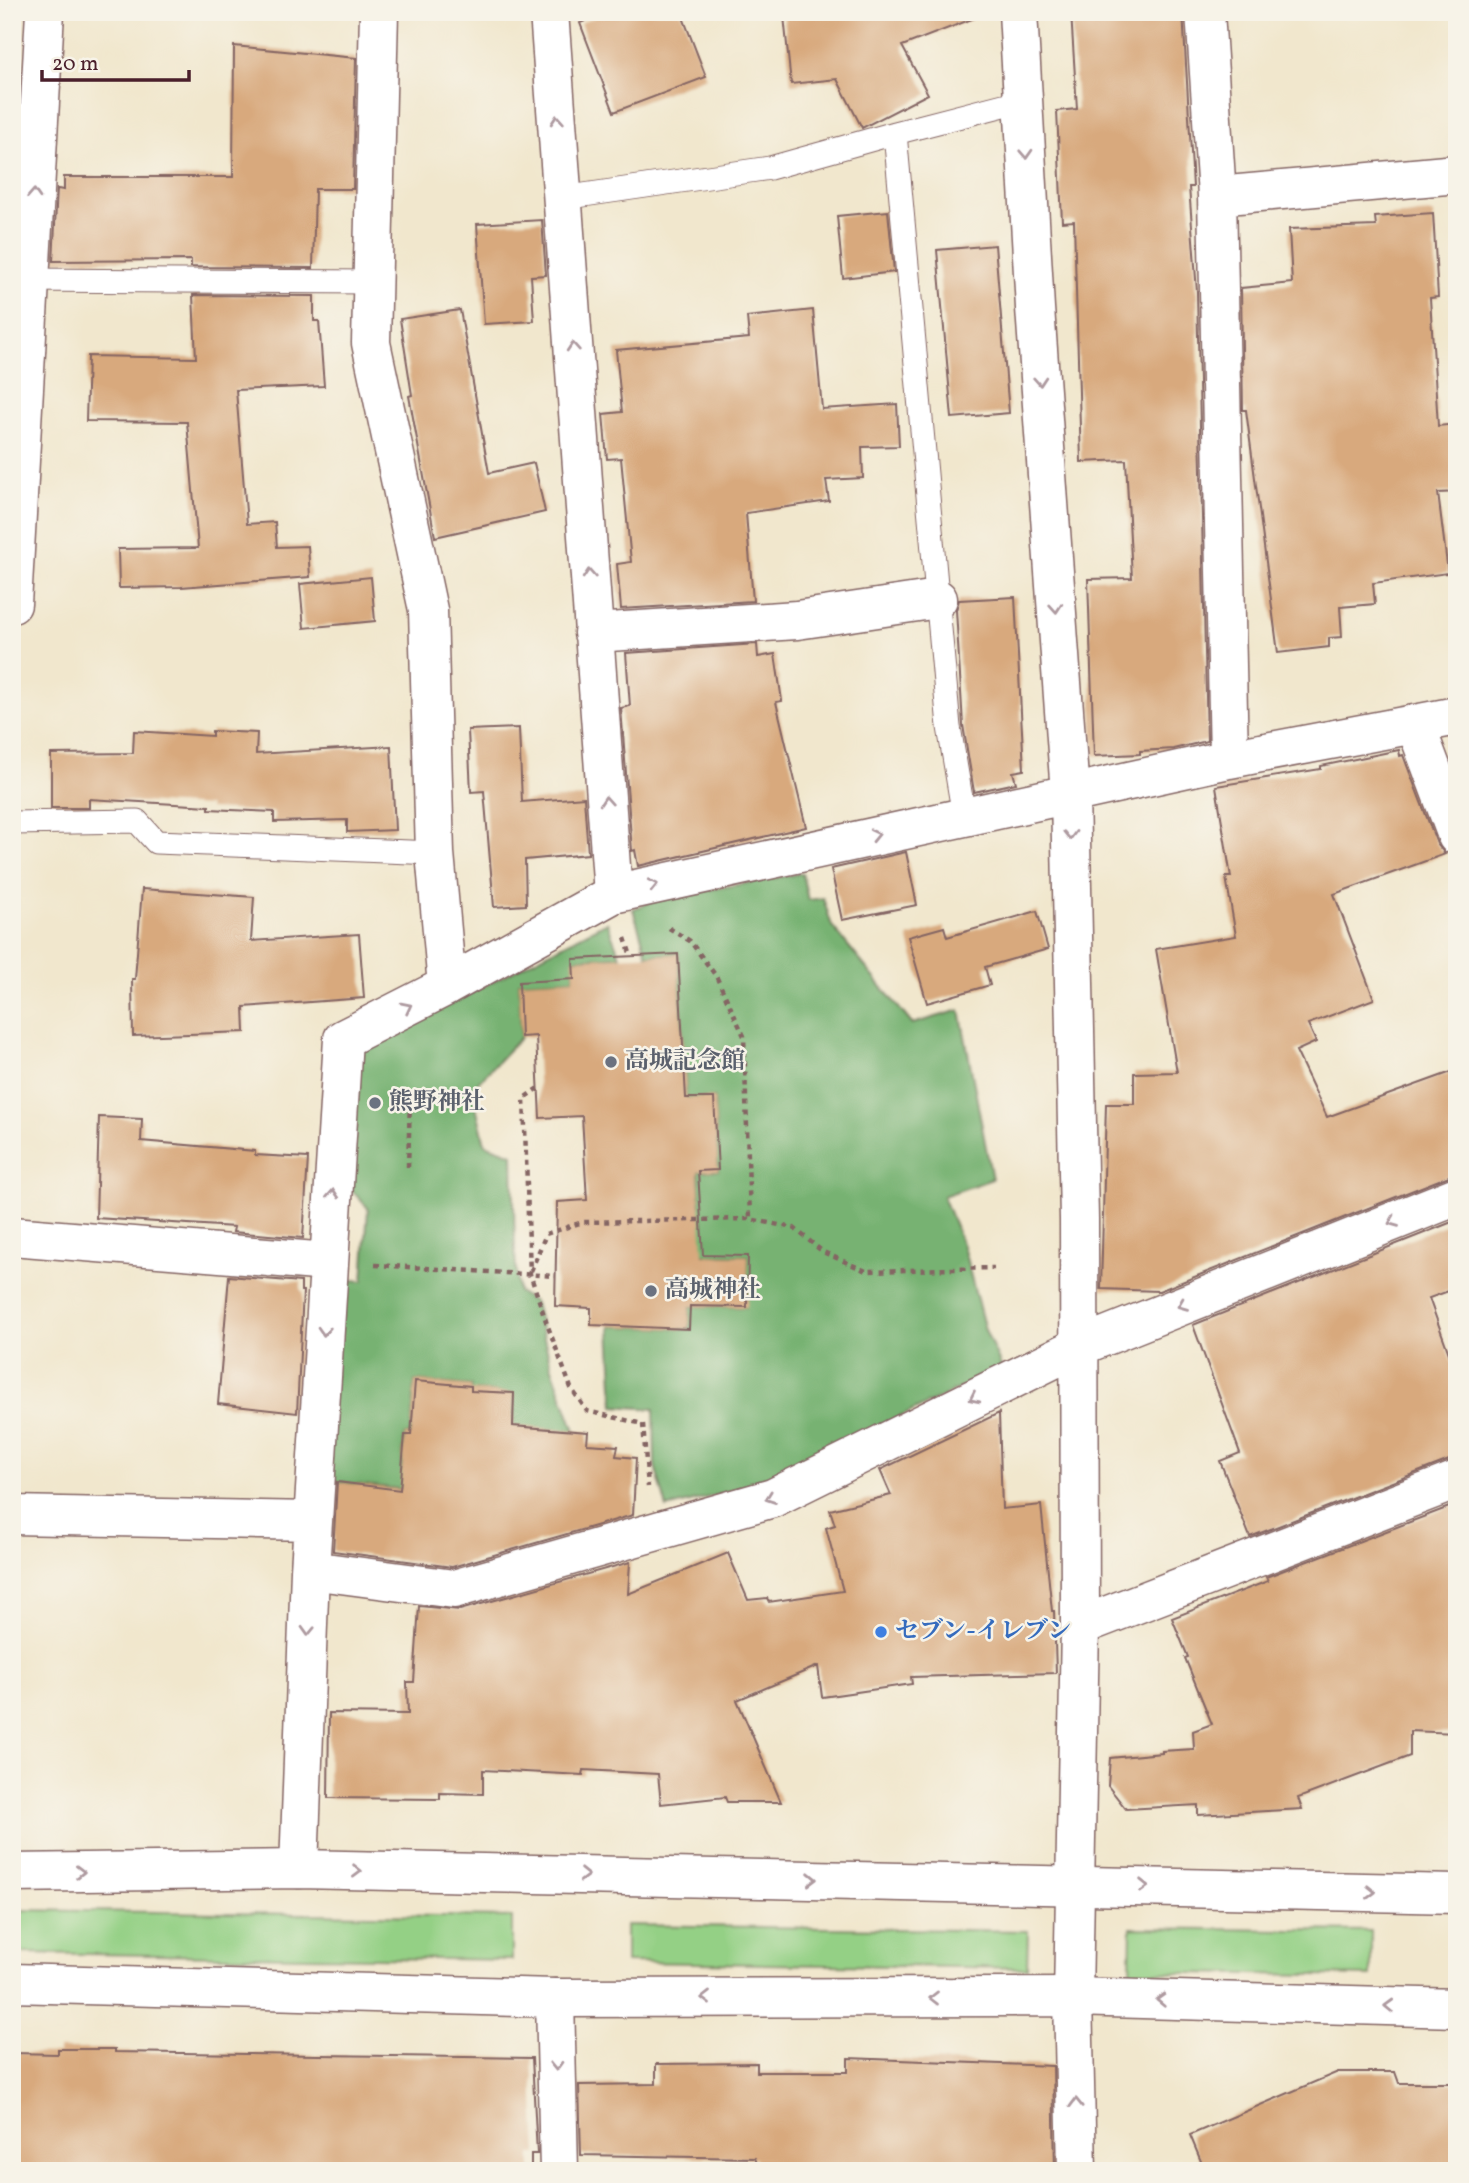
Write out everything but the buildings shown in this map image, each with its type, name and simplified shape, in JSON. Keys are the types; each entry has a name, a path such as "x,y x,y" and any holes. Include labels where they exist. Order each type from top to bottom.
{"street":[{"path":"12,604 21,280 45,12"},
{"path":"379,12 371,343 428,610 435,853 447,986"},
{"path":"549,12 613,894"},
{"path":"1018,12 1035,308 1070,794 1079,1219 1080,1626 1073,1997 1077,2171"},
{"path":"1205,12 1217,196 1229,759"},
{"path":"1217,196 1457,174"},
{"path":"593,633 797,620 938,599"},
{"path":"299,1869 310,1570 343,1039 447,986 613,894 1229,759 1457,716"},
{"path":"1415,724 1457,836"},
{"path":"310,1570 454,1589 773,1498 1078,1347 1457,1196"},
{"path":"12,1236 328,1262"},
{"path":"1080,1626 1457,1480"},
{"path":"12,1516 313,1521"},
{"path":"12,1873 299,1869 1457,1894"},
{"path":"12,1983 555,1998 1073,1997 1457,2008"},
{"path":"555,1998 559,2171"}],"lane":[{"path":"563,198 770,168 1023,100"},
{"path":"895,133 949,727 964,816"},
{"path":"21,280 372,282"},
{"path":"12,822 137,821 156,842 435,853"}],"path":[{"path":"657,929 668,928 690,941 716,976 744,1036 750,1219"},
{"path":"624,933 635,932"},
{"path":"538,1088 524,1098 530,1274 570,1388 587,1411 643,1424 652,1533"},
{"path":"408,1167 410,1100"},
{"path":"530,1274 546,1234 583,1222 750,1219 793,1228 823,1252 866,1271 993,1268"},
{"path":"328,1262 555,1276"}],"green space":[{"path":"802,873 808,900 823,898 832,926 912,1024 960,1010 992,1179 943,1196 963,1246 985,1330 1002,1368 763,1483 667,1508 655,1466 654,1409 614,1406 610,1326 689,1329 690,1306 746,1307 748,1256 691,1254 694,1220 700,1205 698,1171 718,1170 714,1098 686,1098 678,954 647,955 633,909 658,899"},
{"path":"607,922 620,956 574,959 574,979 519,982 521,1037 472,1089 485,1144 513,1154 518,1292 535,1303 551,1365 575,1431 531,1428 513,1434 514,1394 476,1391 468,1431 471,1386 415,1381 411,1435 405,1435 402,1469 408,1490 327,1481 340,1279 363,1281 368,1208 346,1184 357,1052"},
{"path":"20,1910 512,1917 512,1960 19,1953"},
{"path":"626,1925 1028,1931 1027,1968 626,1962"},
{"path":"1131,1928 1371,1931 1371,1976 1130,1972"}],"place":[{"name":"高城記念館","path":"611,1062"},
{"name":"熊野神社","path":"375,1103"},
{"name":"高城神社","path":"651,1291"},
{"name":"セブン-イレブン","path":"881,1632"}]}
